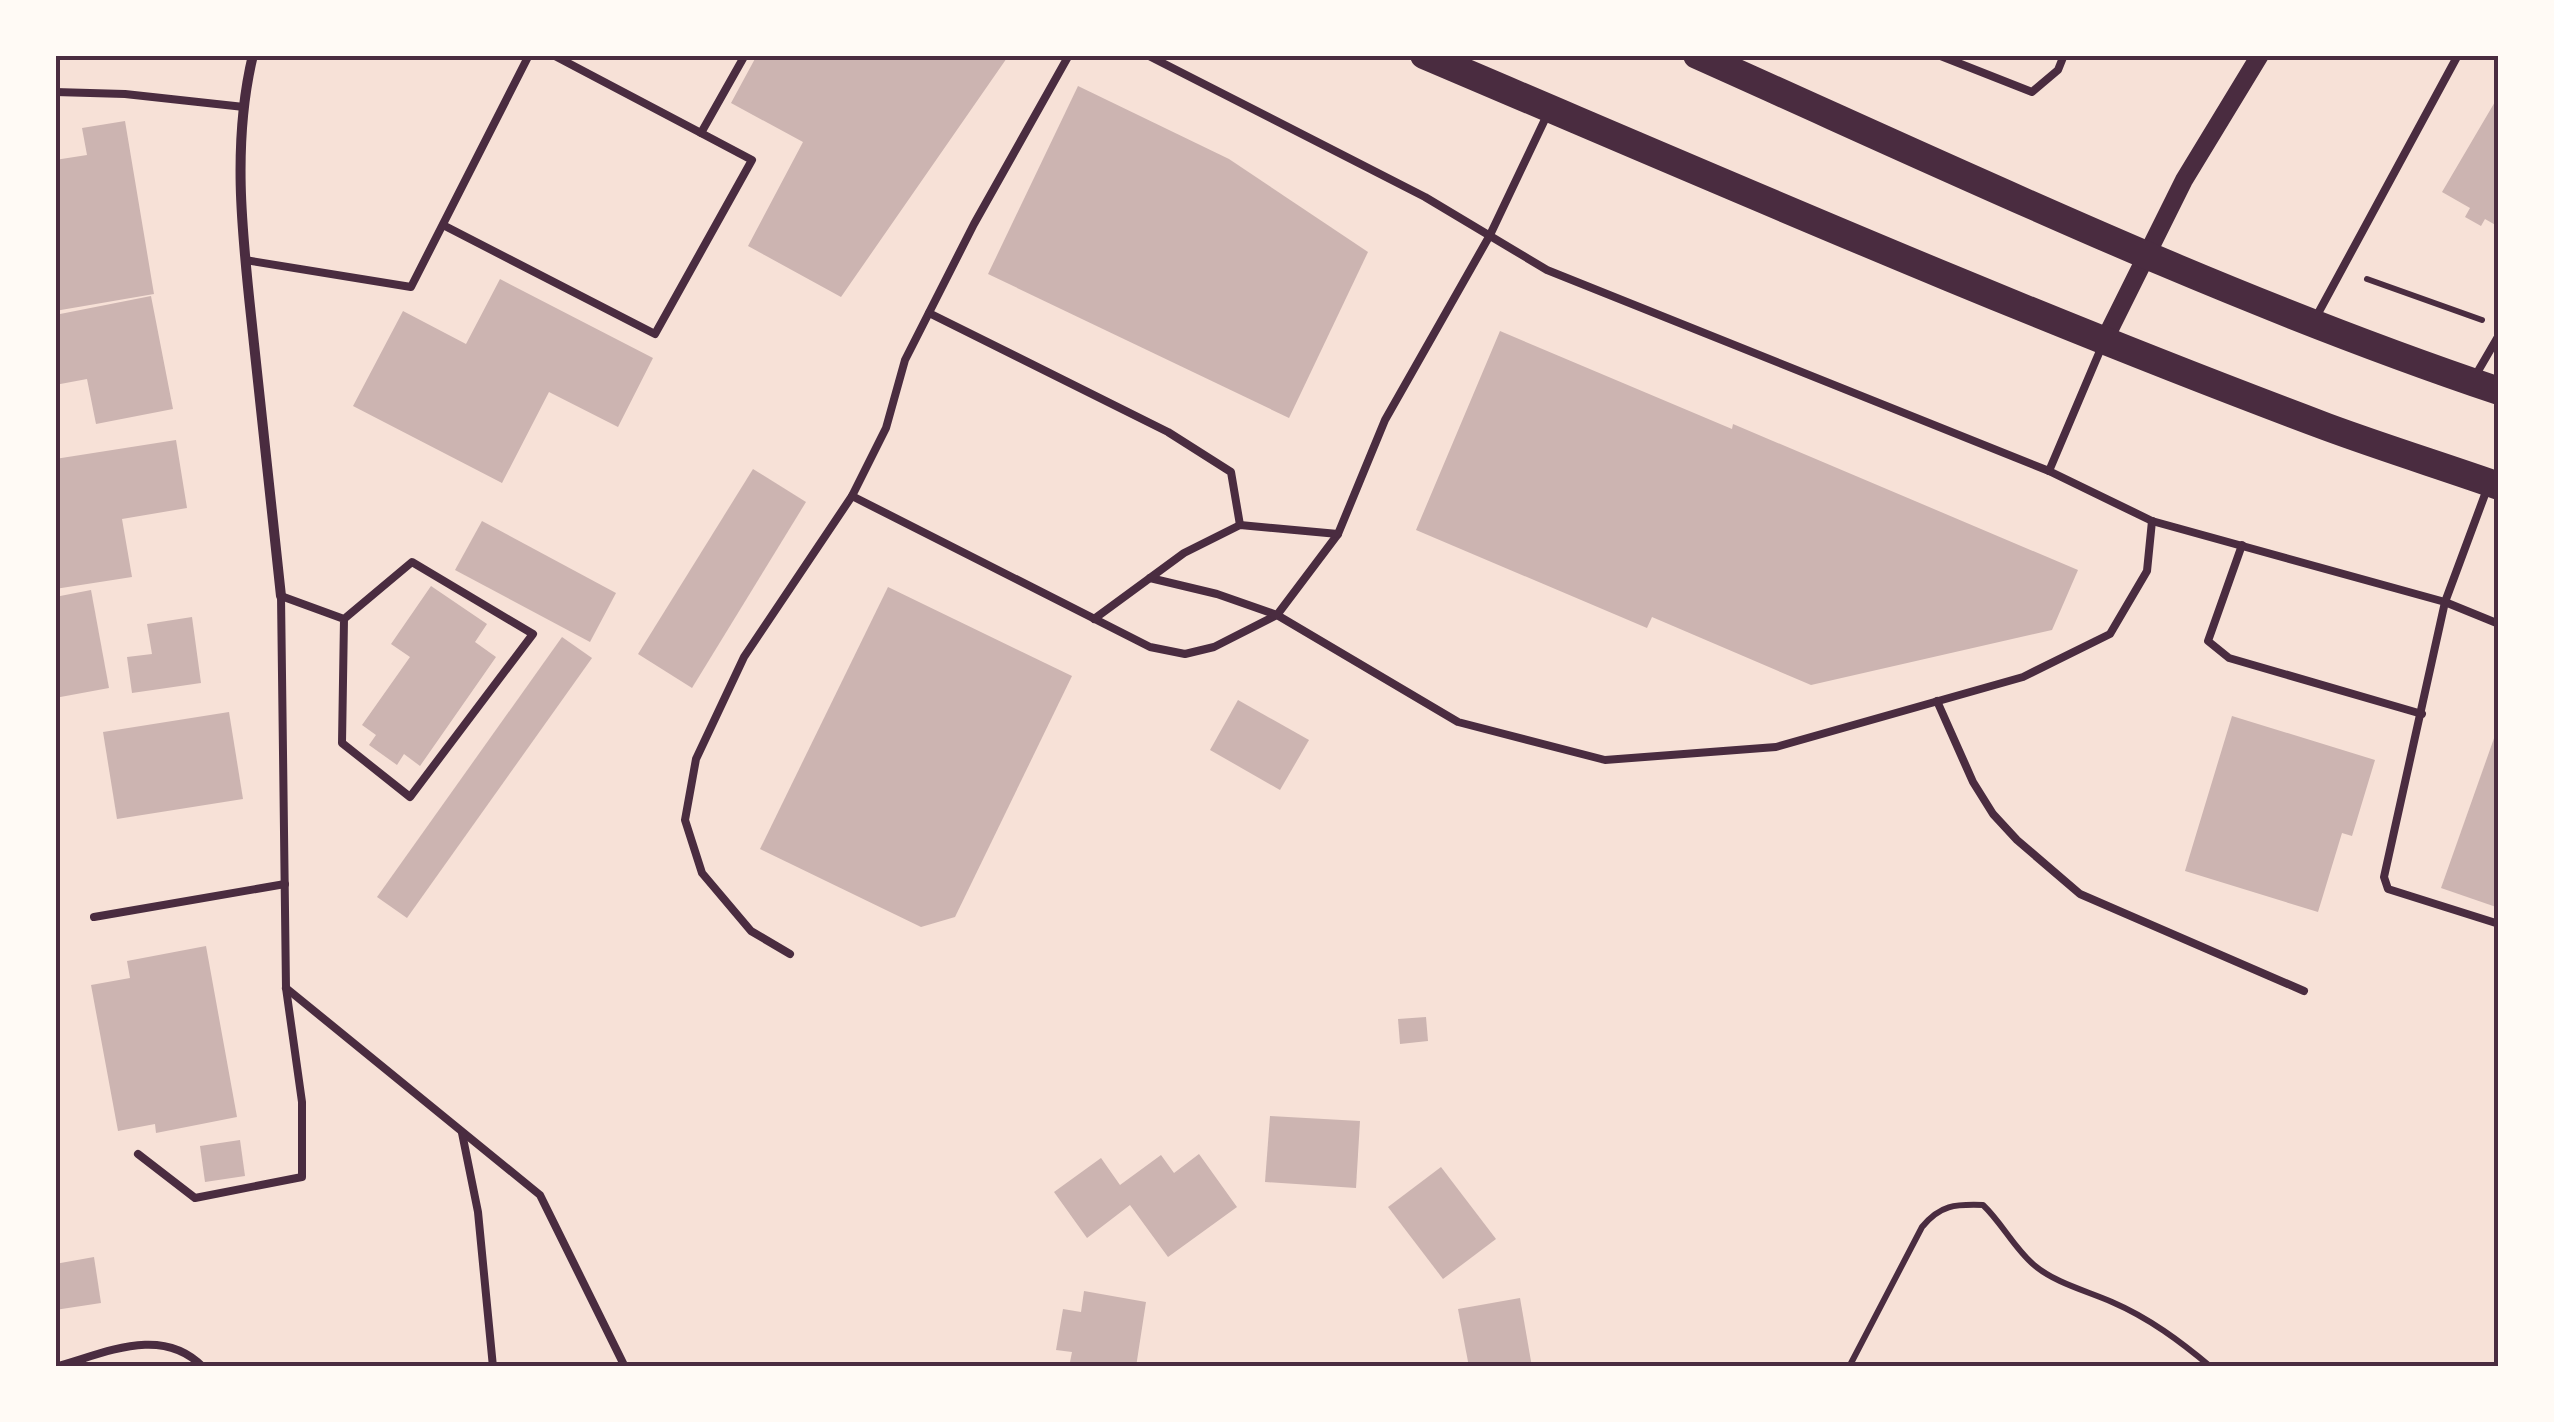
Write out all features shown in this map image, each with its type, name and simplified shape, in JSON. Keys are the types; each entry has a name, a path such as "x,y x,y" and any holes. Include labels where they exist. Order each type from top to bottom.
{"highway":[{"path":"1424,55 2105,339 2328,427 2494,484"},
{"path":"1704,56 2313,323 2499,391"}],"street":[{"path":"252,55 239,164 245,260 281,596"},
{"path":"2105,339 2184,180 2260,55"}],"lane":[{"path":"245,260 411,287 529,55"},
{"path":"443,226 654,334 752,160 552,55"},
{"path":"701,134 744,55"},
{"path":"790,954 751,930 702,873 685,820 696,759 744,657 852,496 886,428 905,360 974,224 1069,55"},
{"path":"1148,55 1426,197 1547,270 2049,471 2152,521 2445,602 2499,624"},
{"path":"1938,55 2032,92 2058,70 2064,55"},
{"path":"1962,65 1966,55"},
{"path":"2313,323 2458,55"},
{"path":"55,92 125,94 244,107"},
{"path":"852,496 1150,647 1186,654 1214,647 1276,615 1338,534 1385,420 1490,236 1550,108"},
{"path":"929,313 1168,432 1231,472 1240,525"},
{"path":"2472,382 2499,335"},
{"path":"2049,471 2105,339"},
{"path":"2494,484 2445,602 2384,877 2388,889 2499,924"},
{"path":"1150,578 1217,594 1276,615 1458,722 1605,760 1776,747 2023,677 2110,634 2147,571 2152,521"},
{"path":"1094,619 1184,553 1240,525 1338,534"},
{"path":"2242,545 2208,641 2229,658 2422,714"},
{"path":"412,562 533,634 410,796 342,744 344,619 412,562"},
{"path":"138,1154 195,1198 302,1177 302,1102 286,988 281,596 344,619"},
{"path":"1937,702 1973,782 1993,814 2080,894 2304,991"},
{"path":"94,918 285,884"},
{"path":"286,988 540,1195 625,1367"},
{"path":"462,1133 478,1212 492,1367"},
{"path":"55,1367 149,1342 177,1348 203,1367"}],"path":[{"path":"2342,270 2484,321"},
{"path":"1849,1367 1922,1228 1935,1211 1957,1204 1983,1205 2034,1266 2117,1304 2174,1336 2210,1367"}],"building":[{"path":"757,55 1009,55 841,297 748,246 803,142 731,103"},
{"path":"1078,86 1229,159 1368,252 1289,418 988,274"},
{"path":"2499,95 2499,227 2485,219 2481,226 2465,217 2470,208 2442,192"},
{"path":"125,121 154,294 55,311 55,160 87,155 82,128"},
{"path":"500,279 653,358 618,427 549,392 502,483 353,406 403,311 466,344"},
{"path":"151,296 173,409 96,424 87,379 55,385 55,315"},
{"path":"1500,331 1732,429 1733,424 2078,570 2052,630 1811,685 1652,617 1647,628 1416,530"},
{"path":"176,440 187,508 122,519 132,577 55,589 55,459"},
{"path":"753,469 806,502 692,688 638,654"},
{"path":"482,521 616,593 590,642 455,570"},
{"path":"431,586 487,624 475,642 496,657 420,766 404,754 397,765 369,745 376,735 362,725 410,657 391,644"},
{"path":"888,587 1072,676 955,917 921,927 760,849"},
{"path":"91,590 109,688 55,698 55,597"},
{"path":"192,617 201,683 132,693 127,657 152,654 147,624"},
{"path":"562,637 592,658 407,918 377,897"},
{"path":"1238,700 1309,740 1280,790 1210,750"},
{"path":"229,712 243,799 117,819 103,732"},
{"path":"2232,716 2375,760 2352,836 2342,833 2318,912 2185,871"},
{"path":"2499,727 2499,908 2441,888"},
{"path":"206,946 237,1117 156,1133 155,1124 118,1131 91,985 130,978 127,961"},
{"path":"1426,1017 1428,1041 1400,1044 1398,1019"},
{"path":"1270,1116 1360,1121 1356,1188 1265,1182"},
{"path":"240,1140 245,1176 205,1182 200,1146"},
{"path":"1199,1154 1237,1207 1168,1257 1130,1205 1087,1238 1054,1192 1101,1158 1120,1185 1161,1155 1174,1173"},
{"path":"1441,1167 1496,1239 1443,1279 1388,1207"},
{"path":"94,1257 101,1303 55,1310 55,1264"},
{"path":"1084,1291 1146,1302 1136,1367 1069,1367 1072,1352 1056,1350 1063,1309 1081,1312"},
{"path":"1520,1298 1532,1367 1469,1367 1458,1309"}]}
